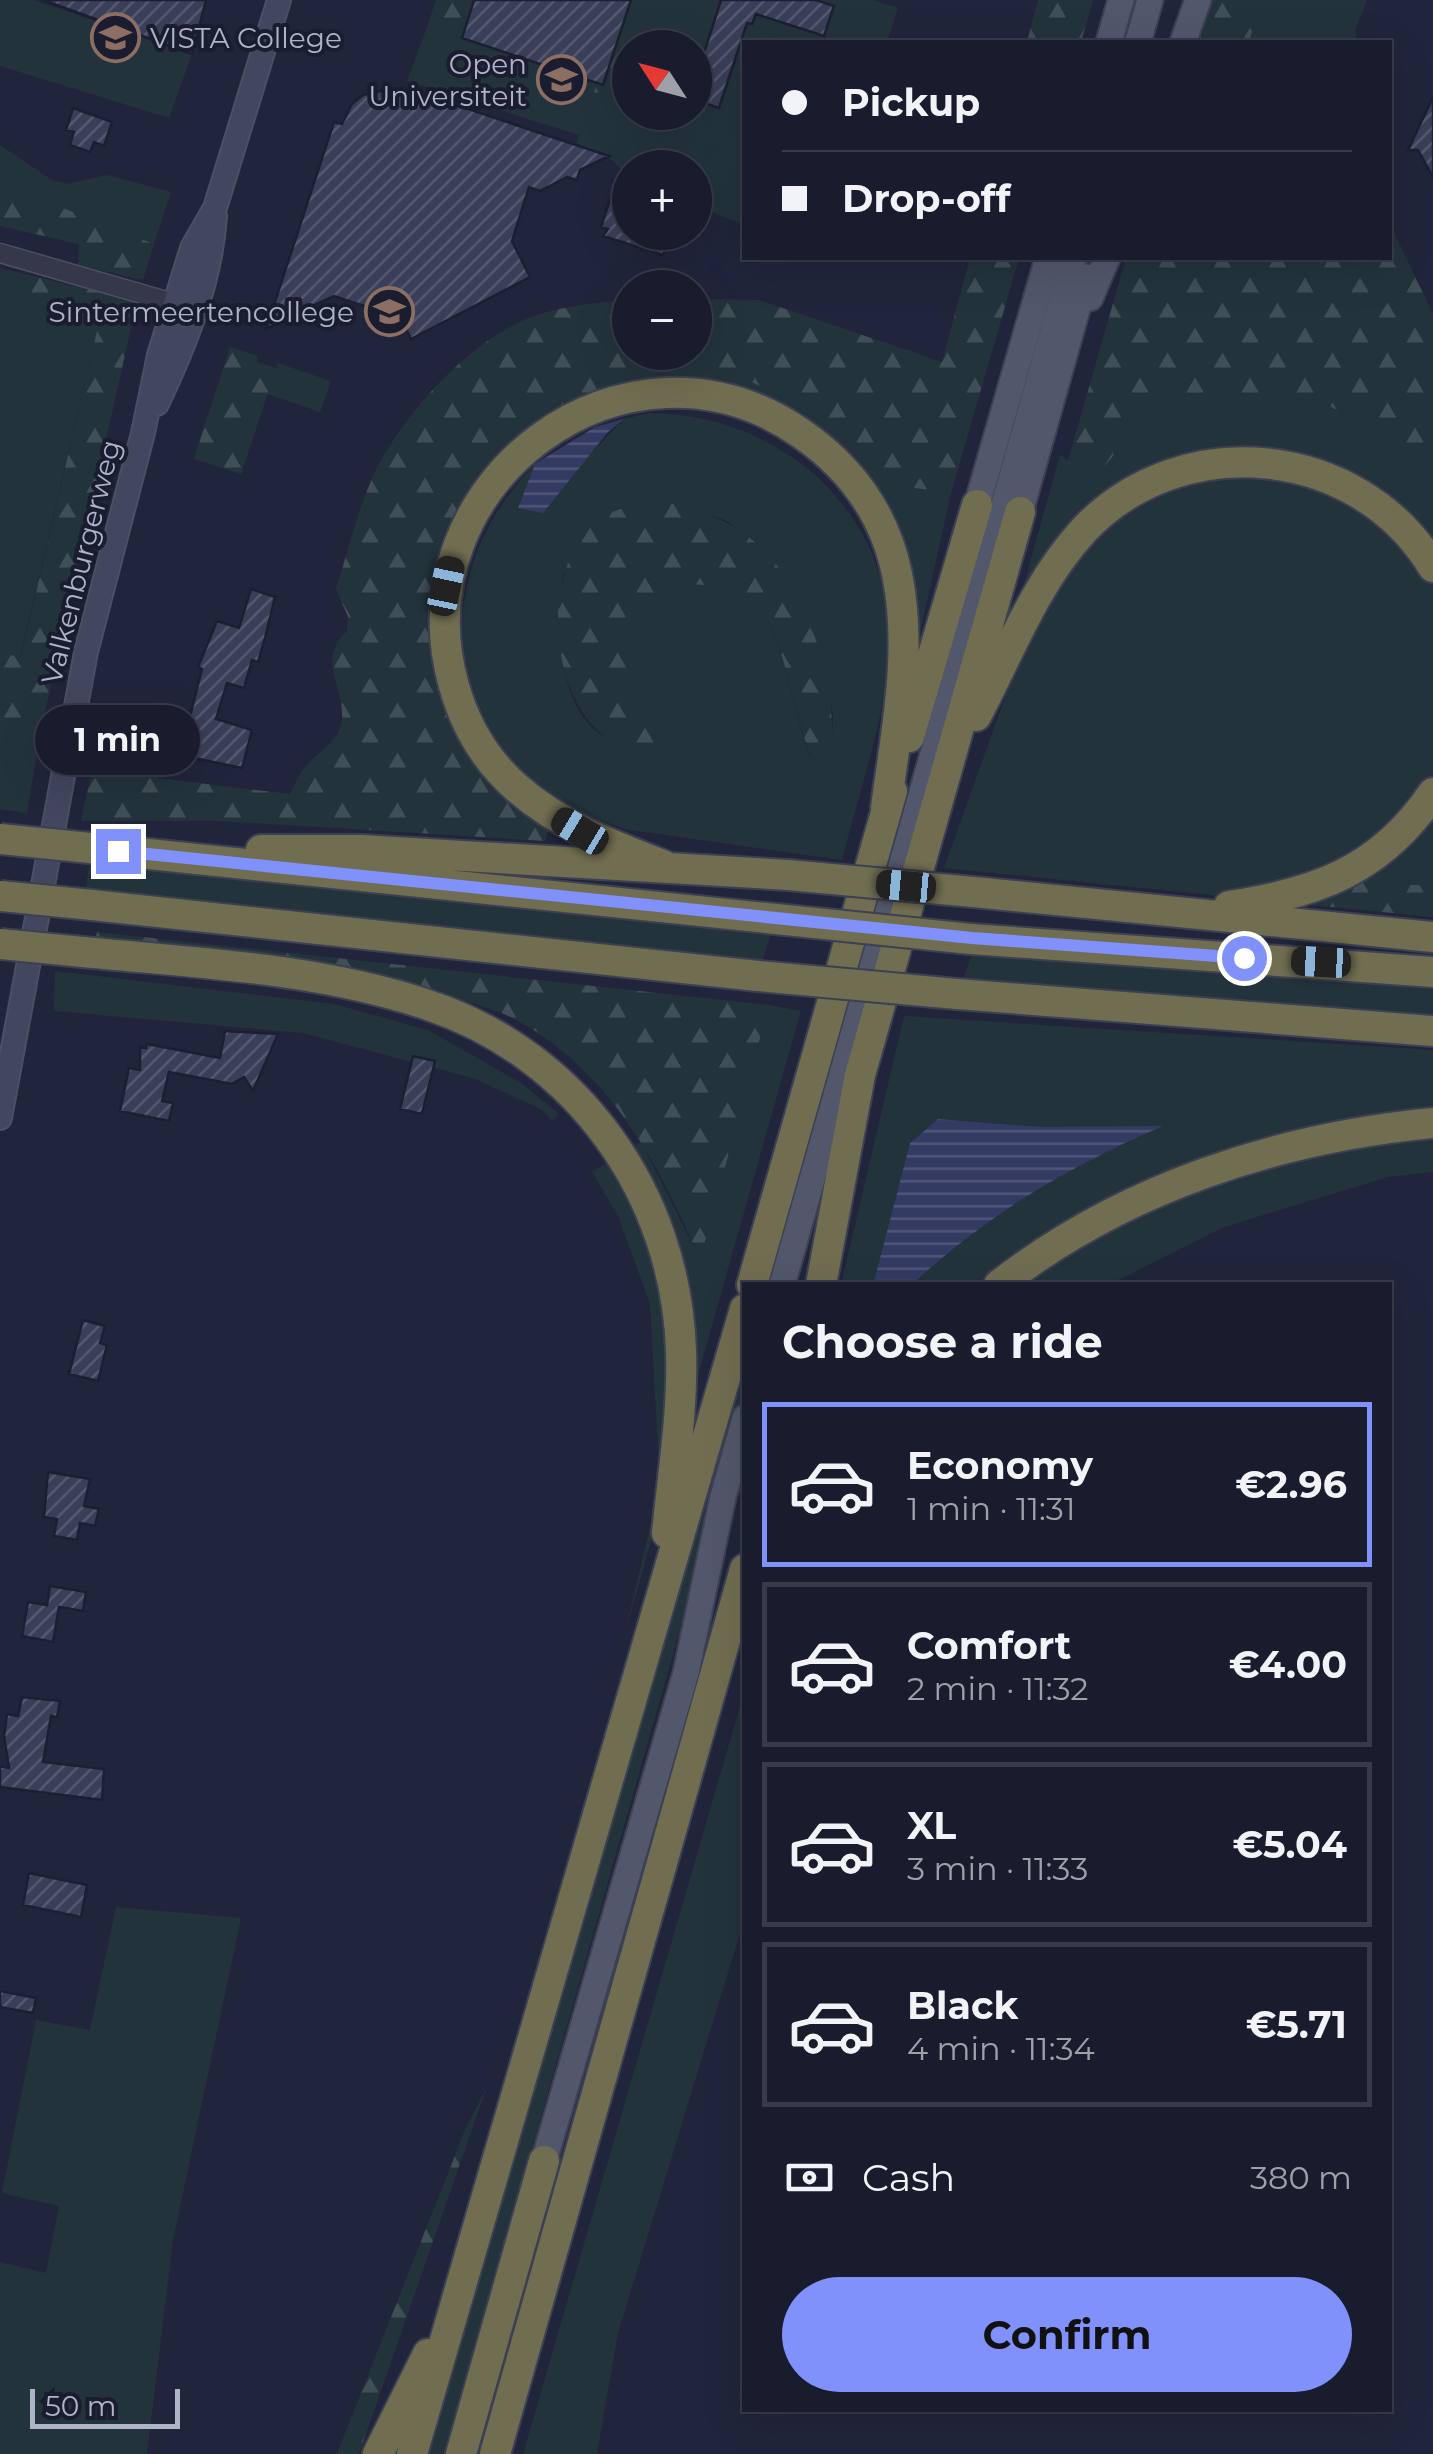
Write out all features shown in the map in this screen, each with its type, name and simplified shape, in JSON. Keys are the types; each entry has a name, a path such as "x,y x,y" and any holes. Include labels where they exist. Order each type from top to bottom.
{"highway":[{"path":"663,865 580,831 544,809 506,778 486,755 464,716 450,673 444,634 446,586 458,545 497,476 541,435 571,417 628,398 694,395 773,417 827,453 872,506 897,573 904,649 886,808"},
{"path":"946,773 1038,592 1058,562 1101,514 1158,479 1201,466 1242,462 1278,463 1318,473 1386,512 1416,542 1433,567"},
{"path":"753,1282 886,808 977,505"},
{"path":"821,1282 858,1087 1020,512"},
{"path":"1185,913 1270,900 1327,884 1397,838 1433,794"},
{"path":"0,839 776,920 1433,972"},
{"path":"109,850 361,850 663,865 1433,937"},
{"path":"0,896 758,976 1433,1031"},
{"path":"0,944 278,973 383,992 431,1006 520,1051 558,1078 594,1116 647,1200 675,1294 681,1350 680,1415 660,1605"},
{"path":"1004,1282 1104,1218 1210,1171 1330,1138 1433,1123"},
{"path":"412,2454 742,1319"},
{"path":"499,2444 742,1579"},
{"path":"696,1739 742,1638"},
{"path":"461,2454 544,2160"},
{"path":"378,2454 460,2291"}],"main road":[{"path":"1110,40 1121,0"},
{"path":"1139,40 1150,0"},
{"path":"1185,40 1198,0"},
{"path":"977,505 1047,260"},
{"path":"783,1282 1073,260"},
{"path":"1020,512 1090,260"},
{"path":"1069,344 1106,260"},
{"path":"544,2160 686,1674 723,1497 742,1429"}],"street":[{"name":"Valkenburgerweg","path":"0,1118 86,652 144,433 158,355 184,306 192,248 215,208 279,0"},
{"path":"0,253 184,306"}],"green space":[{"path":"0,0 34,0 192,54 169,118 0,66"},
{"path":"436,0 474,0 462,38 427,27"},
{"path":"631,0 653,0 642,30 621,30"},
{"path":"653,0 872,0 898,8 888,40 742,40 742,224 712,212 712,150 612,150 612,160 576,144 579,135 407,81 427,27 597,83 593,98 612,104 612,130 712,130 712,30 642,30"},
{"path":"1038,0 1093,0 1082,40 1028,40"},
{"path":"1205,0 1262,0 1250,40 1192,40"},
{"path":"1262,0 1367,0 1355,30 1357,40 1250,40"},
{"path":"612,59 612,105 592,98 597,83 604,84"},
{"path":"0,145 52,180 67,184 107,175 171,192 154,244 0,183"},
{"path":"0,183 154,244 143,280 78,265 79,244 0,226"},
{"path":"1392,228 1433,314 1433,465 1319,400 1218,393 1153,406 1105,466 1068,461 1125,260 1392,260"},
{"path":"969,260 1018,260 951,493 900,486 836,432 783,398 738,375 710,370 712,299 759,300 942,362"},
{"path":"0,268 137,301 42,725 0,720 0,653 21,657 99,322 0,298"},
{"path":"0,298 99,322 20,658 0,653"},
{"path":"612,302 612,370 704,370 703,380 653,379 605,389 560,408 519,436 485,471 458,512 440,557 433,607 432,645 440,682 549,829 545,841 220,821 81,821 92,770 290,794 306,766 331,742 340,727 342,706 332,663 333,652 347,631 348,617 336,589 375,472 402,427 438,384 501,332 550,311"},
{"path":"230,347 258,356 257,362 276,368 241,474 194,459"},
{"path":"278,363 331,381 320,412 267,394"},
{"path":"703,370 738,375 836,432 900,485 951,493 914,660 896,544 755,395 703,380"},
{"path":"1222,392 1319,400 1433,465 1433,892 1260,900 944,868 1011,681 1043,618 1024,584 1060,455 1068,461 1105,466 1153,406"},
{"path":"649,413 701,418 749,434 792,457 829,489 858,527 879,572 889,621 887,675 842,860 630,830 569,806 522,771 488,727 468,678 462,624 471,569 495,515 535,464 518,507 584,461 624,419","holes":["680,504 727,521 757,543 820,660 833,714 832,742 811,758 770,623 750,600 731,591 689,584 668,587 650,595 636,608 627,643 630,675 657,752 616,742 593,728 579,711 570,689 561,640 563,573"]},
{"path":"680,504 711,515 748,536 774,562 803,609 823,662 832,717 832,742 812,758 770,623 750,600 732,591 711,586 668,588 650,595 636,608 629,627 628,659 639,706 658,752 649,761 605,736 577,702 566,676 558,616 561,586 570,558 585,534 614,511 642,505"},
{"path":"0,720 42,725 27,813 0,809"},
{"path":"90,860 771,933 762,963 85,893"},
{"path":"1351,882 1433,886 1433,917 1260,900"},
{"path":"97,932 769,1005 700,1260 669,1191 607,1095 552,1043 520,1022 474,1004 385,983 262,962 95,941"},
{"path":"973,951 1229,975 1433,986 1433,1019 963,980"},
{"path":"55,971 334,1004 428,1030 521,1083 559,1114 552,1121 542,1110 476,1079 303,1033 54,1011"},
{"path":"769,1005 801,1011 625,1633 660,1485 650,1304 618,1216 592,1172 641,1142 700,1259"},
{"path":"904,1016 1433,1050 1433,1113 1051,1233 979,1282 915,1282 1028,1195 1160,1127 1042,1127 938,1119 910,1143 874,1282 842,1282"},
{"path":"1433,1135 1433,1172 1388,1177 1224,1227 1115,1282 1024,1282 1117,1226 1167,1204 1269,1169"},
{"path":"742,1352 742,1413 445,2454 425,2454"},
{"path":"742,1699 742,1927 618,2333 597,2454 523,2454"},
{"path":"116,1907 241,1918 173,2240 147,2454 0,2454 0,2262 46,2273 59,2206 2,2193 36,2020 90,2030"},
{"path":"486,2089 359,2454 337,2454 465,2130"}],"water":[{"path":"624,419 608,432 543,513 518,508 535,464 595,427"},
{"path":"938,1119 1042,1127 1163,1126 1030,1194 971,1235 914,1282 874,1282 910,1143"}],"building":[{"path":"43,0 206,0 192,54"},
{"path":"474,0 631,0 621,30 612,30 612,58 603,85 462,38"},
{"path":"721,0 816,0 834,6 824,36 756,14 752,24 747,23 719,108 712,106 711,30"},
{"path":"402,87 609,156 580,170 577,180 567,177 540,191 529,187 512,241 530,277 411,339 401,318 334,296 308,308 305,318 295,315 266,329 334,122 342,124 352,104 363,95 381,91 399,95"},
{"path":"1433,97 1433,177 1418,150 1408,150"},
{"path":"73,108 112,122 104,146 94,142 90,152 70,145 74,132 66,130"},
{"path":"612,193 612,239 603,236 608,229 601,227"},
{"path":"251,589 275,597 265,638 258,662 252,660 244,688 227,683 216,719 252,730 242,768 180,755 179,759 121,751 133,713 189,720 202,669 198,667 217,621 239,628"},
{"path":"225,1031 278,1034 253,1091 244,1077 232,1084 169,1072 162,1101 173,1103 169,1121 120,1111 129,1068 140,1070 140,1047 146,1048 147,1044 220,1058"},
{"path":"413,1056 435,1061 422,1114 400,1109"},
{"path":"83,1320 105,1326 100,1343 107,1345 98,1381 69,1374"},
{"path":"48,1472 90,1479 84,1506 99,1509 95,1526 80,1523 77,1540 54,1536 57,1519 44,1517"},
{"path":"50,1586 86,1592 83,1611 59,1607 53,1642 22,1636 28,1602 47,1605"},
{"path":"22,1697 60,1701 57,1717 51,1716 43,1762 104,1769 102,1800 0,1787 0,1766 9,1768 4,1736 7,1714 18,1716"},
{"path":"29,1873 87,1885 81,1917 23,1905"},
{"path":"0,1991 36,1998 33,2013 0,2007"}],"place":[{"name":"VISTA College","path":"115,38"},
{"name":"Open Universiteit","path":"562,80"},
{"name":"Sintermeertencollege","path":"389,312"}],"route":[{"path":"118,851 972,938 1244,958"}]}
